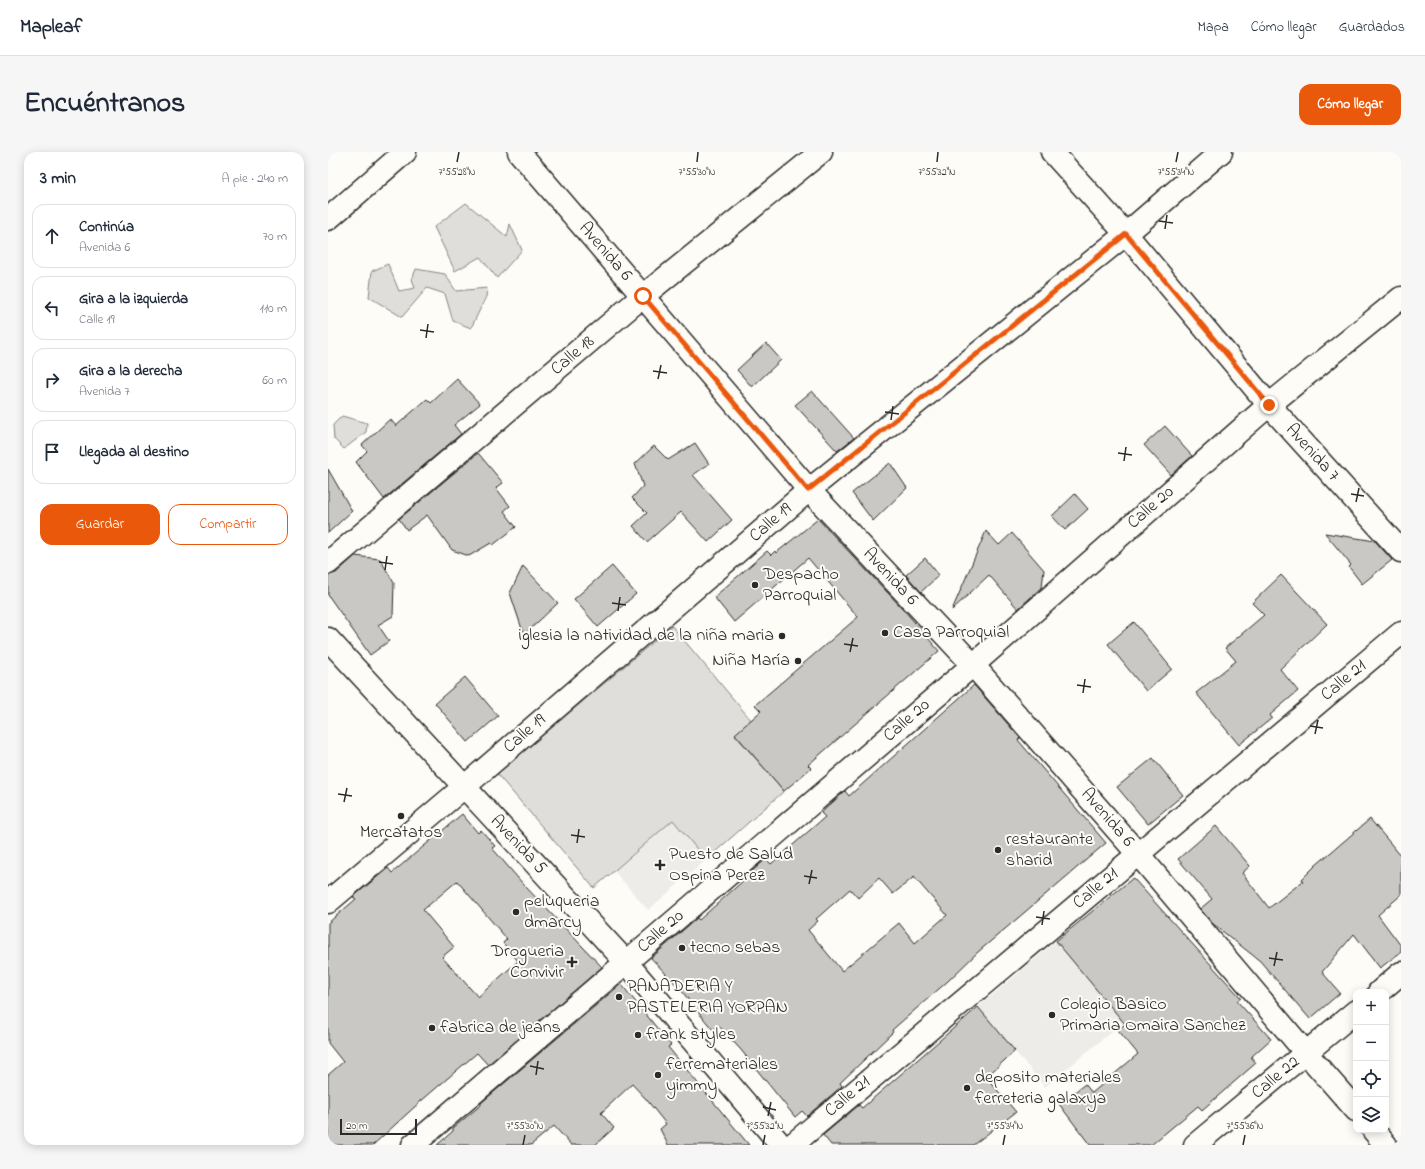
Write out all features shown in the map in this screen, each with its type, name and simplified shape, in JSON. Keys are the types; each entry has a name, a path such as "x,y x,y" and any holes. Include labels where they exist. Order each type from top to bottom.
{"street":[{"path":"328,219 405,152"},
{"name":"Avenida 6","path":"519,152 808,490 973,665 1138,854 1353,1107"},
{"name":"Calle 18","path":"328,563 643,296 820,152"},
{"name":"Avenida 7","path":"1052,152 1126,234 1269,405 1401,551"},
{"name":"Calle 19","path":"328,902 464,787 808,490 1126,234 1221,152"},
{"name":"Calle 20","path":"413,1145 973,665 1269,405 1401,298"},
{"name":"Calle 21","path":"792,1145 1401,633"},
{"name":"Avenida 5","path":"328,639 626,962 781,1145"},
{"path":"1383,989 1401,974"},
{"name":"Calle 22","path":"1195,1145 1353,1014"},
{"path":"1376,1133 1386,1145"}],"shaded area":[{"path":"466,203 507,237 510,224 522,250 497,278 480,257 455,271 434,227"},
{"path":"388,264 399,291 415,288 412,279 416,269 445,274 456,291 487,288 486,297 471,328 453,321 445,294 427,288 402,317 369,297 372,271"},
{"path":"342,416 367,423 366,432 344,449 334,439 333,425"},
{"path":"672,626 751,720 735,735 784,791 706,860 673,820 594,888 497,774"},
{"name":"Puesto de Salud Ospina Perez","path":"673,820 706,860 648,910 614,871"},
{"path":"1056,941 1123,1022 1045,1087 978,1007"}],"building":[{"path":"766,343 781,360 752,387 737,370"},
{"path":"457,379 480,404 454,425 461,434 384,499 356,462 367,451 362,445 390,419 396,426 427,399 431,403"},
{"path":"812,391 854,438 837,451 795,405"},
{"path":"1165,426 1192,456 1171,475 1144,445"},
{"path":"695,443 709,464 693,475 732,520 708,542 681,512 647,542 633,526 647,513 632,498 643,486 635,464 654,446 668,460"},
{"path":"478,453 503,483 496,488 510,506 504,511 516,527 493,545 491,543 469,556 452,550 427,515 407,530 399,519"},
{"path":"890,463 907,488 873,521 852,493"},
{"path":"328,469 352,511 328,533"},
{"path":"1075,494 1088,509 1065,530 1052,516"},
{"path":"818,519 903,609 939,651 808,765 811,768 784,791 735,734 761,711 755,705 858,617 808,558 734,622 714,597 767,551 771,555 775,551 776,553"},
{"path":"986,531 999,545 1012,533 1044,570 1042,587 1018,609 989,575 952,610"},
{"path":"1325,533 1375,541 1392,560 1362,584 1349,567 1351,565"},
{"path":"355,556 380,559 394,583 393,616 378,625 389,641 370,655 328,595 328,575 336,573"},
{"path":"925,558 939,575 921,592 906,575"},
{"path":"523,566 558,603 524,635 510,593"},
{"path":"612,566 636,594 598,627 574,599"},
{"path":"1281,575 1327,624 1280,669 1298,691 1270,715 1272,718 1239,745 1196,693 1236,661 1225,648 1264,615 1252,603"},
{"path":"1134,622 1172,669 1146,691 1108,644"},
{"path":"465,677 498,716 468,742 435,703"},
{"path":"974,685 1020,738 1018,740 1106,843 978,952 948,981 892,1030 893,1032 840,1083 842,1086 807,1116 802,1111 795,1117 741,1050 718,1025 713,1030 682,991 651,958 697,918 699,920 766,859 771,864 825,817 821,813 845,791 849,796","holes":["914,877 947,915 915,943 899,923 842,971 808,930 818,921 816,919 850,889 858,898 879,878 893,894"]},
{"path":"1153,758 1183,795 1148,824 1117,787"},
{"path":"462,814 478,833 481,830 495,846 492,848 524,885 602,967 488,1065 477,1053 373,1145 328,1145 328,1075 343,1062 328,1043 328,923 356,899 353,897 388,868 392,873","holes":["457,881 507,939 503,943 518,961 478,997 442,957 454,947 423,910"]},
{"path":"1370,819 1401,856 1401,895 1378,915 1401,946 1401,952 1380,968 1354,934 1322,972 1340,993 1310,1019 1260,961 1212,923 1200,909 1212,899 1178,859 1216,826 1250,866 1242,873 1269,908 1303,881 1302,879 1316,865"},
{"path":"1133,878 1241,998 1237,1001 1271,1039 1251,1057 1256,1063 1202,1110 1198,1106 1151,1145 1090,1145 1059,1104 1085,1084 1092,1093 1138,1054 1118,1030 1125,1024 1056,941"},
{"path":"621,984 671,1045 668,1047 749,1145 668,1145 660,1129 666,1124 632,1084 601,1113 614,1128 595,1145 571,1145 554,1126 531,1145 437,1145 453,1131 453,1128 481,1105 481,1103"},
{"path":"978,1007 1015,1051 986,1077 1016,1112 973,1145 831,1145 823,1135 859,1105 862,1108"}],"place":[{"name":"Despacho Parroquial","path":"755,585"},
{"name":"Casa Parroquial","path":"885,633"},
{"name":"iglesia la natividad de la niña maria","path":"782,636"},
{"name":"Niña María","path":"798,661"},
{"name":"Mercatatos","path":"401,816"},
{"name":"restaurante sharid","path":"998,850"},
{"name":"Puesto de Salud Ospina Perez","path":"660,865"},
{"name":"peluqueria dmarcy","path":"516,912"},
{"name":"tecno sebas","path":"682,948"},
{"name":"Drogueria Convivir","path":"572,962"},
{"name":"PANADERIA Y PASTELERIA YORPAN","path":"619,997"},
{"name":"Colegio Basico Primaria Omaira Sanchez","path":"1052,1015"},
{"name":"fabrica de jeans","path":"432,1028"},
{"name":"frank styles","path":"638,1035"},
{"name":"ferremateriales yimmy","path":"658,1075"},
{"name":"deposito materiales ferreteria galaxya","path":"967,1088"}],"route":[{"path":"643,296 808,490 1126,234 1269,405"}]}
